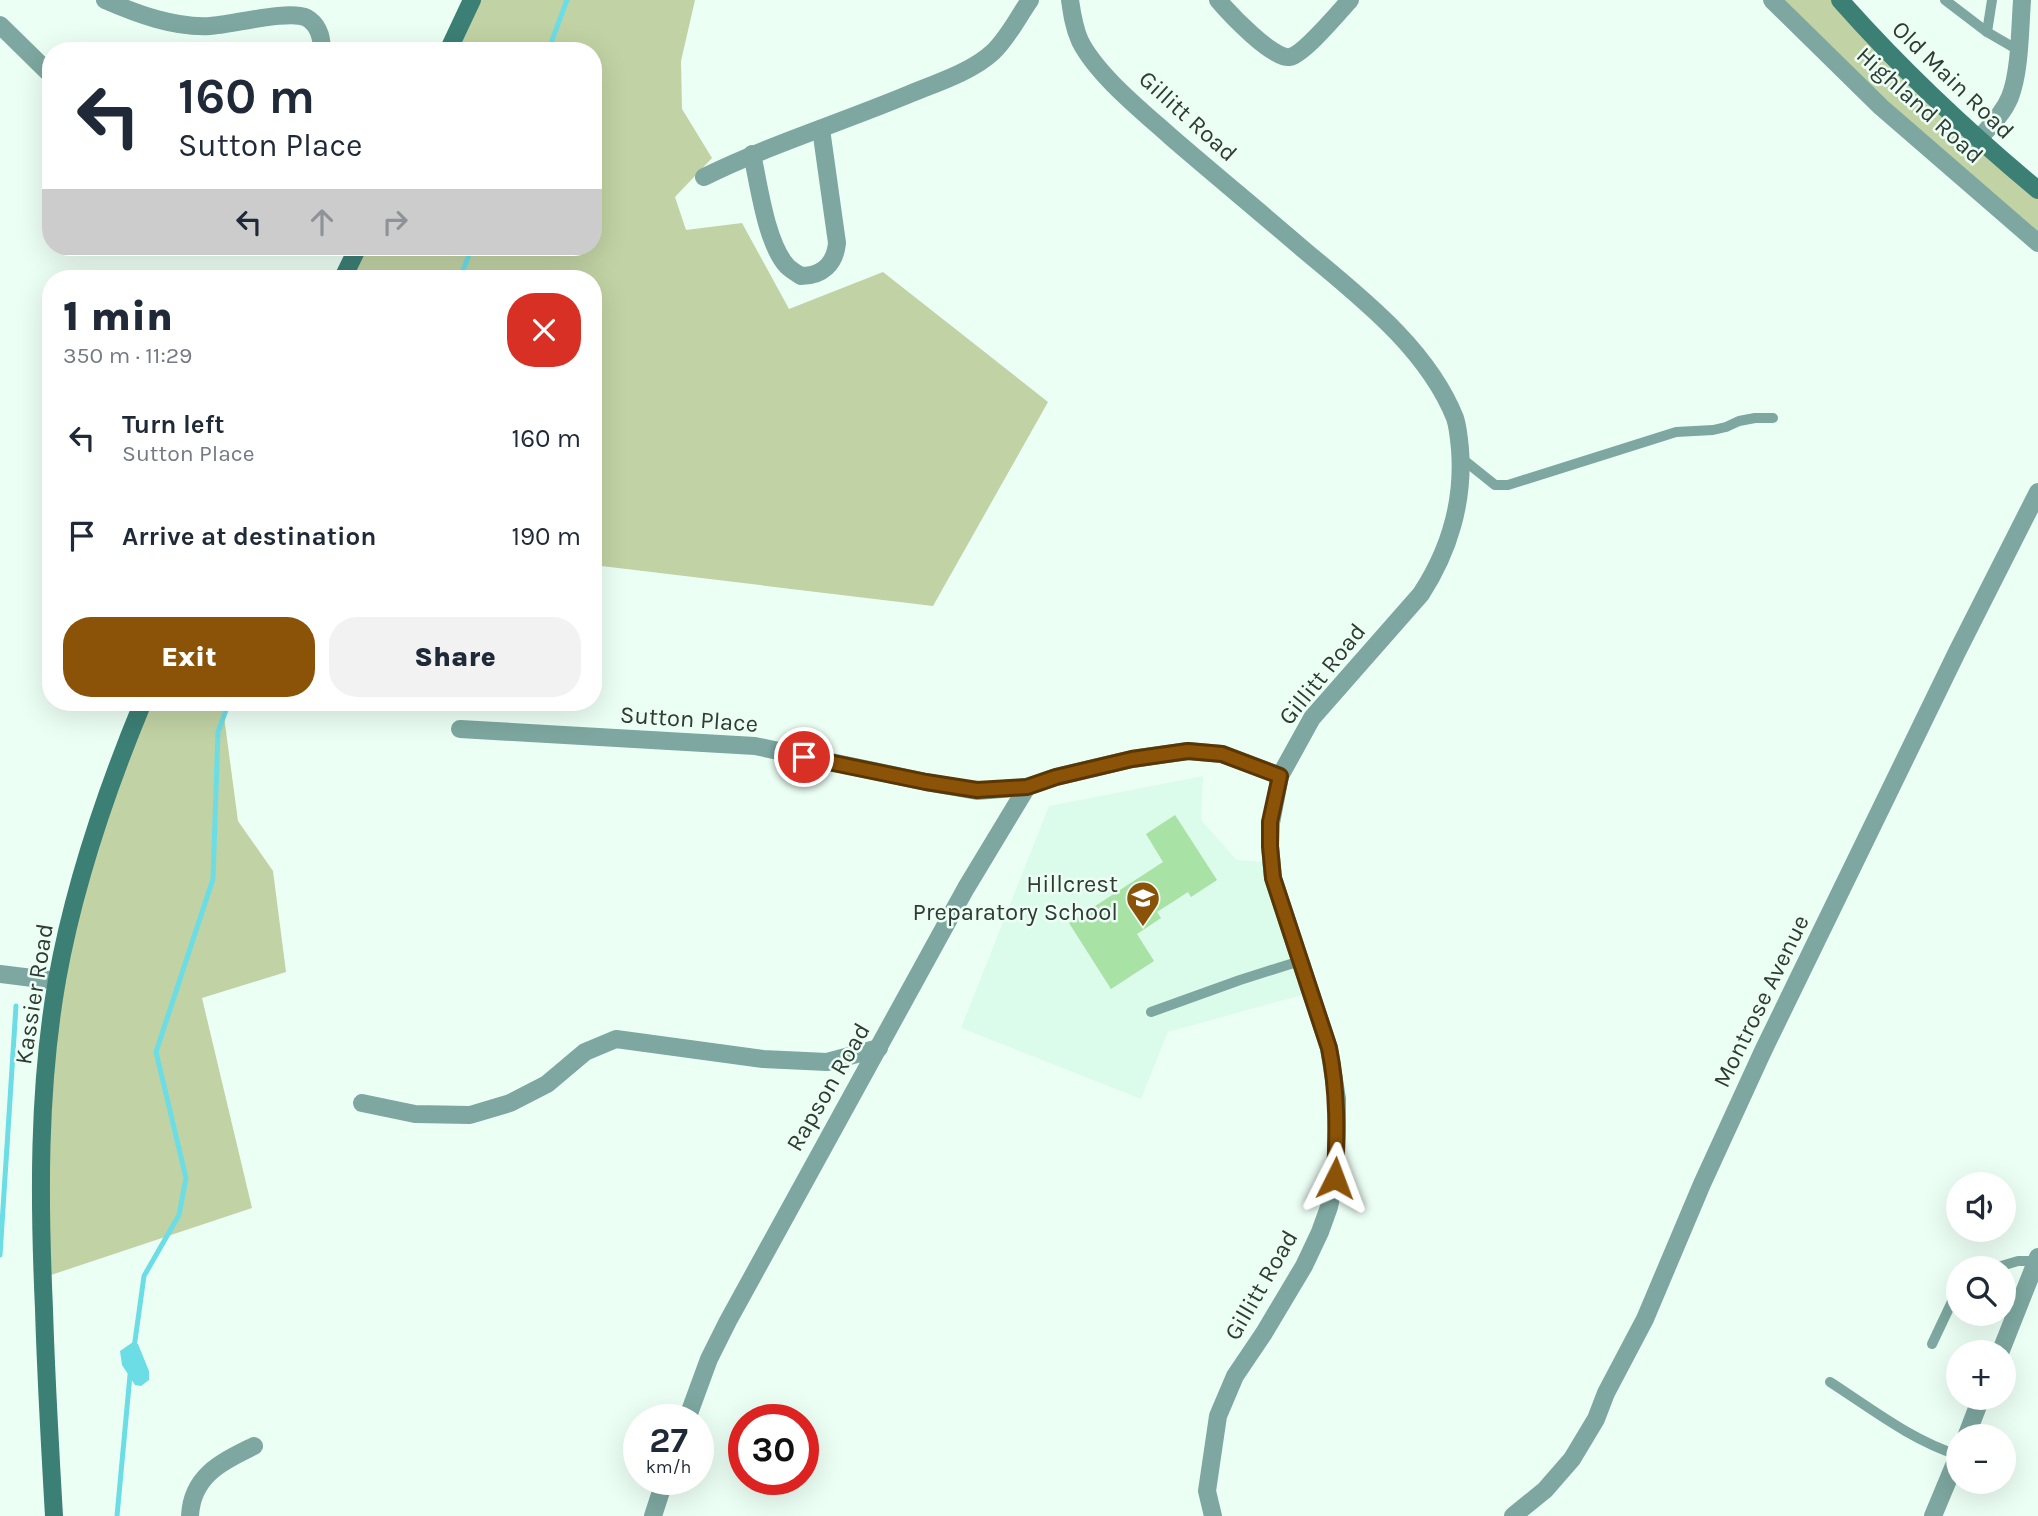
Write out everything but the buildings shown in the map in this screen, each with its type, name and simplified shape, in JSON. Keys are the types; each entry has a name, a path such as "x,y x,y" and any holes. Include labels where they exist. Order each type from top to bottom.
{"main road":[{"path":"452,42 472,0"},
{"name":"Old Main Road","path":"1839,0 1876,41 1978,140 2038,190"},
{"name":"Kassier Road","path":"54,1516 40,1203 42,1122 57,981 71,917 100,812 139,711"}],"street":[{"path":"105,0 127,10 183,24 209,26 300,16 308,18 319,31 321,42"},
{"path":"704,177 752,154 943,81 982,61 999,45 1030,0"},
{"name":"Gillitt Road","path":"1070,0 1081,42 1104,73 1156,124 1362,300 1422,360 1437,380 1456,420 1460,457 1460,490 1454,524 1434,574 1421,594 1312,718 1280,776 1270,822 1273,878 1334,1070 1337,1110 1335,1178 1329,1208 1304,1266 1235,1376 1218,1416 1207,1491 1213,1516"},
{"path":"1218,0 1261,41 1279,55 1290,57 1307,45 1350,0"},
{"name":"Highland Road","path":"1772,0 1881,107 2038,243"},
{"path":"1978,140 2006,106 2011,94 2022,0"},
{"path":"0,25 42,66"},
{"path":"752,154 770,232 780,256 786,265 801,276 814,275 831,263 836,255 837,243 821,129"},
{"name":"Montrose Avenue","path":"1513,1516 1545,1490 1572,1459 1596,1419 1606,1393 1645,1319 1763,1051 2038,492"},
{"name":"Sutton Place","path":"460,729 755,746 977,790 1027,787 1056,777 1132,759 1188,751 1222,754 1280,776"},
{"name":"Rapson Road","path":"692,1404 727,1321 965,888 1027,787"},
{"path":"0,974 57,981"},
{"path":"362,1103 415,1114 470,1115 510,1103 547,1084 585,1052 616,1039 763,1059 827,1062 879,1048"},
{"path":"2005,1340 2037,1259"},
{"path":"190,1516 196,1488 205,1476 221,1463 254,1446"},
{"path":"1933,1516 1946,1484"},
{"path":"653,1516 660,1495"}],"lane":[{"path":"1945,0 1987,32 2018,50"},
{"path":"1987,32 1992,0"},
{"path":"1460,457 1495,485 1508,485 1676,432 1713,430 1747,420 1773,418"},
{"path":"1151,1012 1300,961"},
{"path":"2016,1262 2037,1259"},
{"path":"1932,1344 1946,1314"},
{"path":"1830,1382 1912,1436 1946,1451"}],"shaded area":[{"name":"Hillcrest Preparatory School","path":"1203,776 1201,820 1237,860 1266,862 1302,995 1168,1032 1141,1099 961,1028 1049,806"}],"green space":[{"path":"472,0 695,0 681,61 682,109 712,158 675,197 686,230 742,223 789,309 883,272 1048,402 933,606 602,566 602,270 347,270 354,256 602,256 602,42 452,42"},
{"path":"1772,0 1840,0 2038,190 2038,243"},
{"path":"140,711 223,711 238,821 273,871 286,972 202,998 252,1208 42,1278 57,981"}],"water":[{"path":"133,1342 138,1344 149,1371 149,1380 141,1386 135,1385 122,1365 120,1351"}],"waterway":[{"path":"551,42 567,0"},
{"path":"463,270 469,256"},
{"path":"134,1348 144,1276 179,1215 186,1178 156,1052 213,879 218,732 226,711"},
{"path":"0,1255 16,1006"},
{"path":"117,1516 130,1375"}],"place":[{"name":"Hillcrest Preparatory School","path":"1143,928"}],"route":[{"path":"804,757 977,790 1027,787 1056,777 1132,759 1188,751 1222,754 1280,776 1270,822 1273,878 1334,1070 1337,1099 1335,1178"}]}
